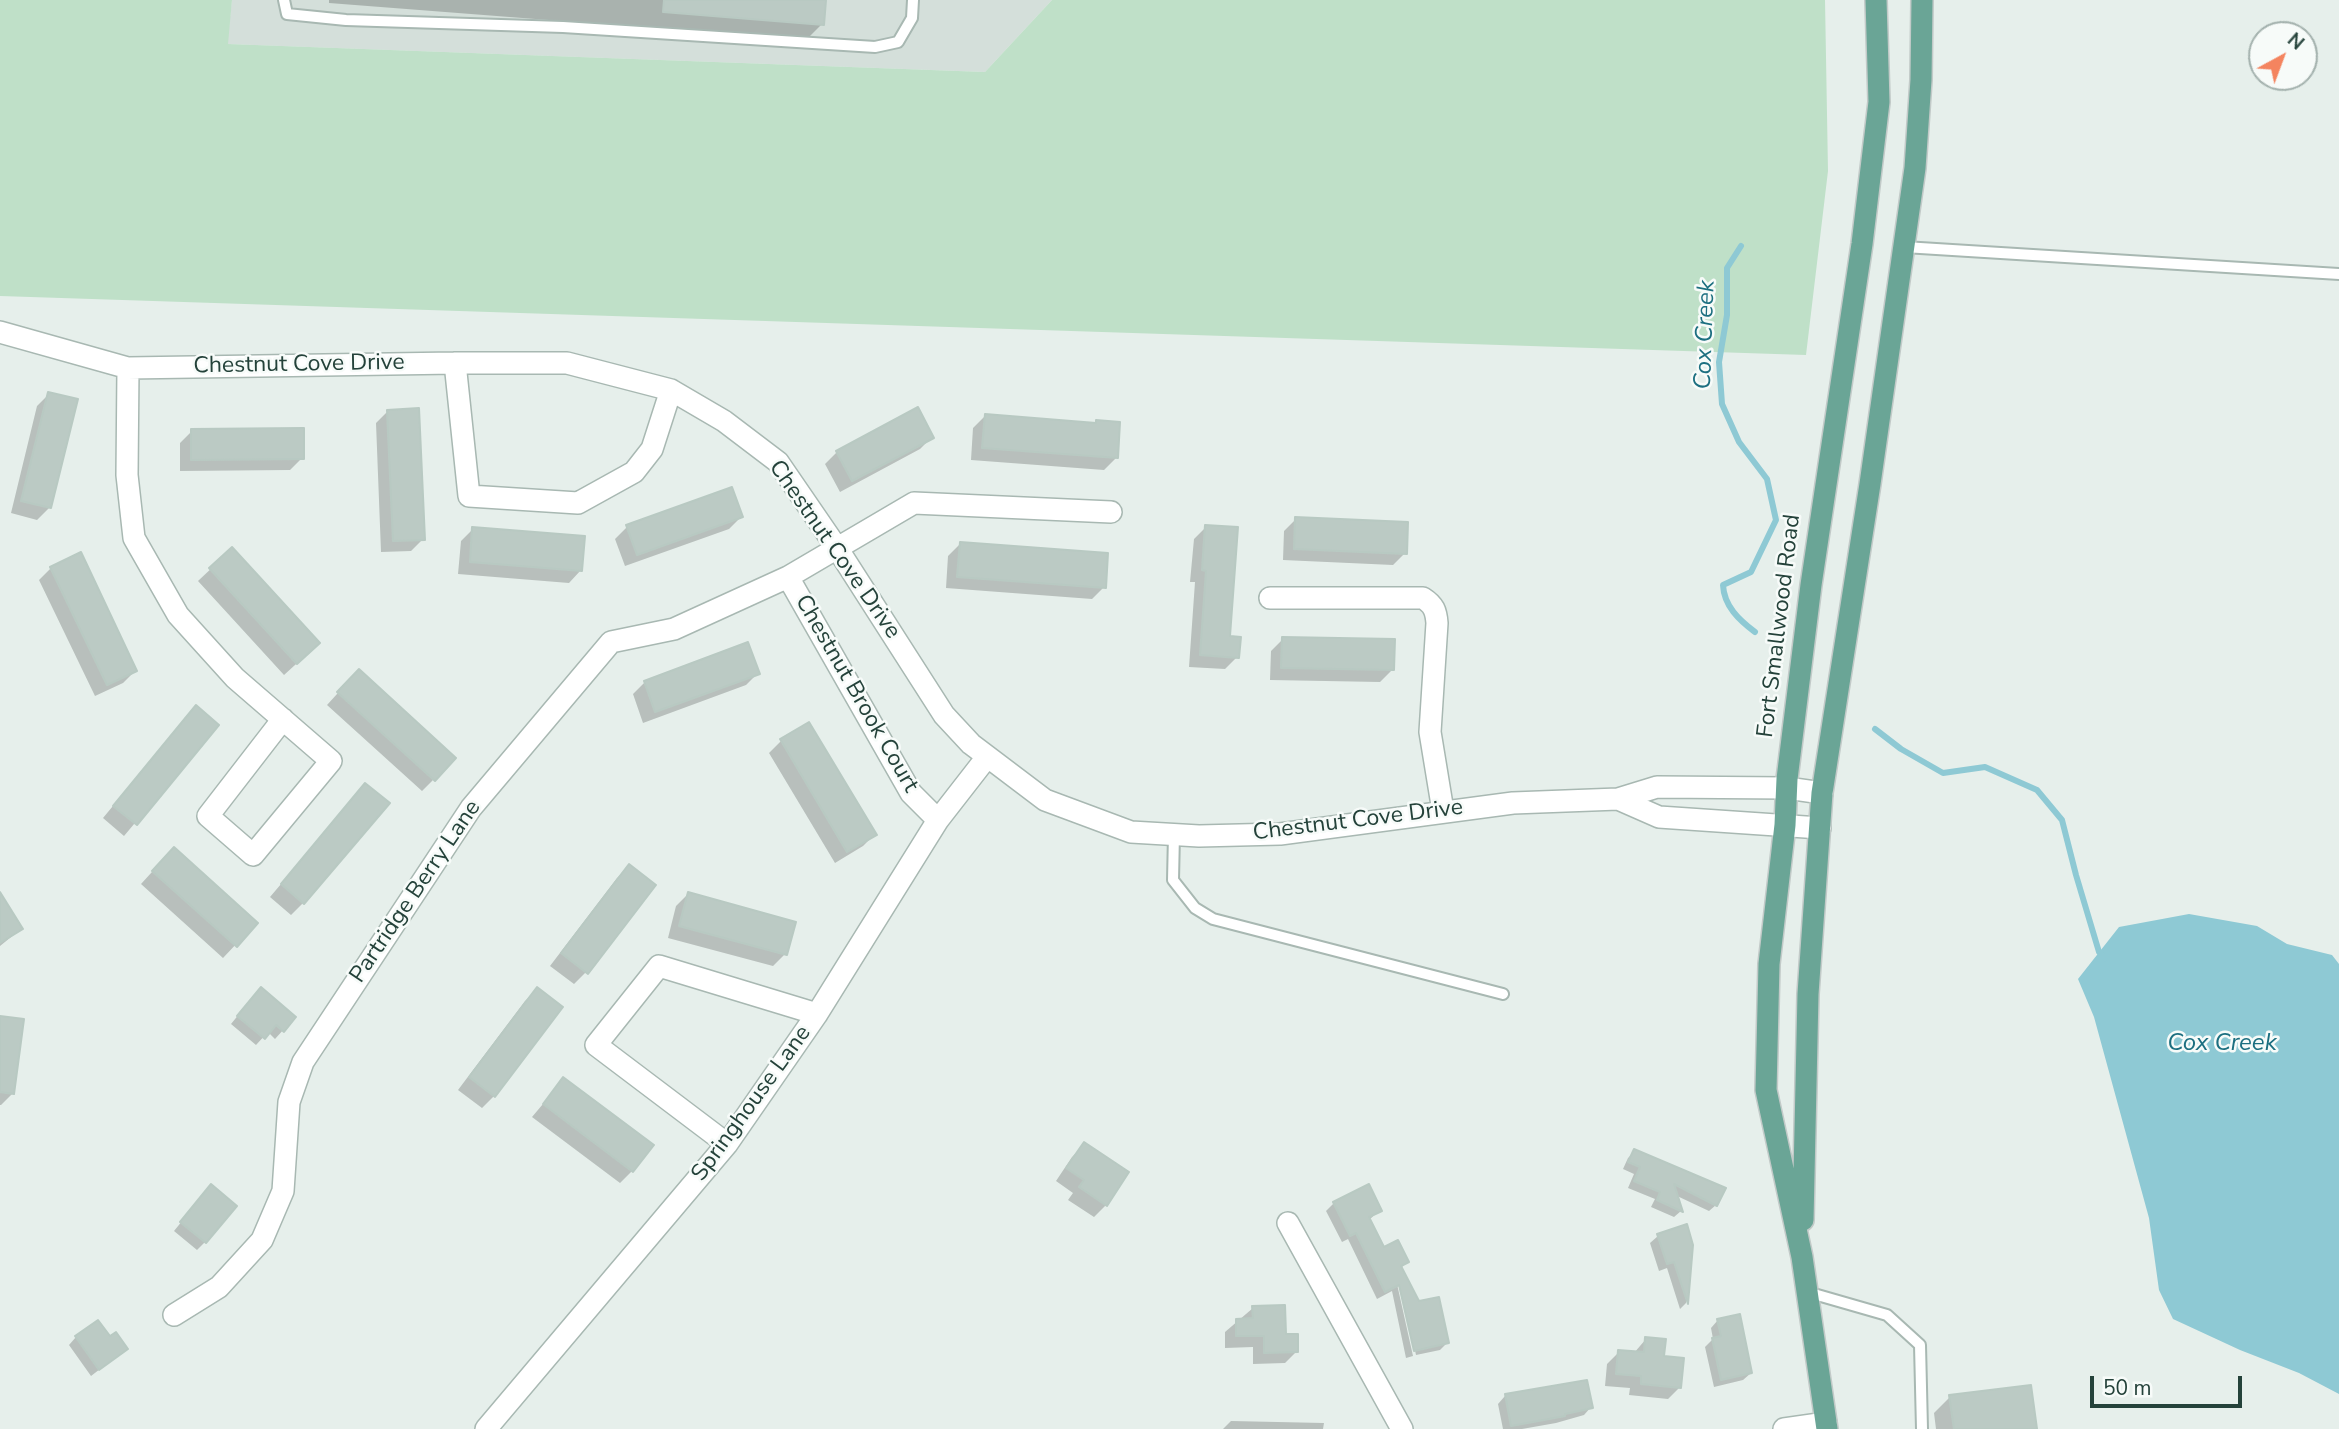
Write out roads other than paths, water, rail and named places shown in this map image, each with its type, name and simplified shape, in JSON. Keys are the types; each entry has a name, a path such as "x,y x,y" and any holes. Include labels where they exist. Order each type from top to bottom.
{"main road":[{"name":"Fort Smallwood Road","path":"1827,1426 1802,1257 1766,1090 1769,964 1811,585 1862,244 1879,102 1876,0"},
{"name":"Fort Smallwood Road","path":"1802,1257 1808,994 1822,793 1915,168 1921,80 1922,0"}],"street":[{"name":"Chestnut Cove Drive","path":"0,332 128,368 567,363 671,390 724,421 778,462 837,548 944,715 987,757 1045,800 1131,832 1280,834 1513,803 1618,799 1657,787 1787,788 1822,793"},
{"path":"455,363 469,496 578,503 634,472 652,449 671,390"},
{"path":"128,368 127,475 134,538 178,615 235,678 283,719 331,761 253,855 208,816 283,719"},
{"name":"Chestnut Brook Court","path":"939,820 911,793 788,577 914,503 1111,512"},
{"name":"Partridge Berry Lane","path":"174,1315 219,1287 262,1240 283,1191 289,1101 303,1062 471,808 611,642 674,629 788,577"},
{"path":"1270,598 1423,598 1436,610 1430,733 1443,811"},
{"name":"Springhouse Lane","path":"486,1429 727,1144 817,1014 939,820 987,757"},
{"name":"Chestnut Cove Drive","path":"1618,799 1659,817 1820,828"},
{"path":"727,1144 596,1045 659,966 817,1014"},
{"path":"1288,1223 1402,1429"},
{"path":"1784,1429 1827,1426"}],"lane":[{"path":"284,0 287,14 346,20 563,27 875,47 898,42 912,18 913,0"},
{"path":"1904,247 2339,274"},
{"path":"1174,834 1173,880 1195,908 1213,919 1503,994"},
{"path":"1807,1292 1887,1315 1920,1345 1922,1429"}],"water":[{"name":"Cox Creek","path":"2189,914 2257,926 2287,944 2332,955 2339,964 2339,1394 2299,1373 2240,1350 2173,1319 2159,1290 2149,1218 2094,1017 2078,979 2119,927"}],"waterway":[{"name":"Cox Creek","path":"1741,246 1727,268 1727,315 1719,362 1722,404 1739,442 1767,479 1776,520 1751,572 1723,585 1726,600 1733,612 1755,632"},
{"name":"Cox Creek","path":"1875,729 1901,749 1943,773 1985,767 2037,790 2062,820 2099,952 2105,958"}]}
